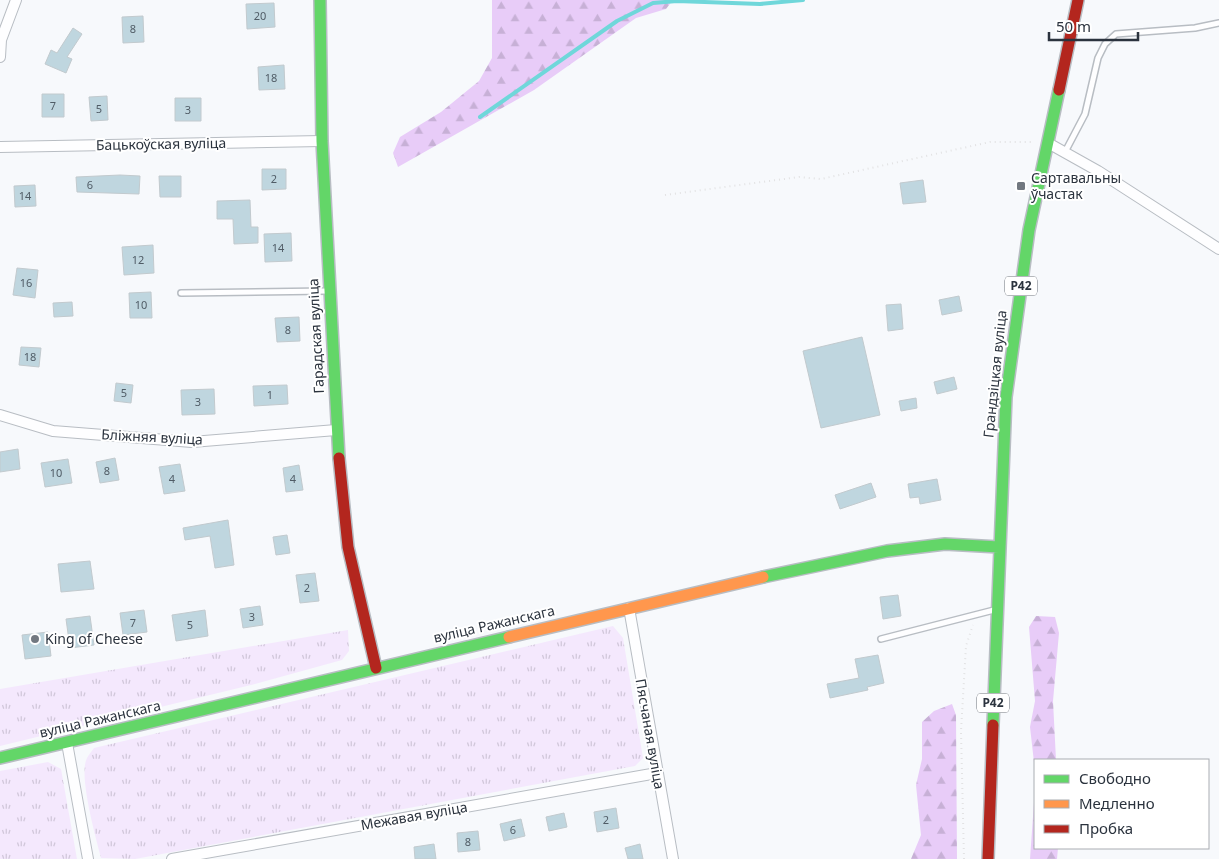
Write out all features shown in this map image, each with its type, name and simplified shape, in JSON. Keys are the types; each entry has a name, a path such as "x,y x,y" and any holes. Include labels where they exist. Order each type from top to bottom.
{"street":[{"path":"0,57 1,40 16,0"},
{"name":"Гарадская вуліца","path":"320,0 322,142 336,430 348,547 376,668"},
{"name":"Грандзіцкая вуліца","path":"999,547 1006,397 1029,230 1078,0"},
{"name":"Бацькоўская вуліца","path":"0,146 322,142"},
{"path":"1048,143 1098,171 1219,249"},
{"name":"Бліжняя вуліца","path":"0,415 53,431 192,442 336,430"},
{"name":"вуліца Ражанскага","path":"0,758 800,568 887,551 944,544 999,547"},
{"name":"Р42","path":"988,859 999,547"},
{"name":"Пясчаная вуліца","path":"629,608 673,859"},
{"path":"68,743 88,859"},
{"name":"Межавая вуліца","path":"172,859 657,773"}],"lane":[{"path":"1066,152 1085,114 1098,58 1105,44 1116,34 1195,28 1219,23"},
{"path":"181,293 329,291"},
{"path":"881,639 997,609"}],"path":[{"path":"665,195 799,178 821,179 990,142 1048,143"},
{"path":"964,859 961,731 966,646 978,614"}],"green space":[{"path":"492,0 673,0 666,9 636,18 534,90 398,167 393,153 400,137 441,112 479,81 492,58"},
{"path":"1036,616 1055,617 1059,633 1053,701 1056,759 1034,759 1034,762 1030,727 1035,701 1029,627"},
{"path":"613,626 623,638 643,758 635,766 135,859 101,858 86,792 85,778 87,758 94,748"},
{"path":"348,630 349,651 342,660 251,685 0,746 0,689"},
{"path":"952,704 956,715 957,859 911,859 921,835 916,785 922,759 922,722 934,711"},
{"path":"48,762 61,769 77,859 0,859 0,771"},
{"path":"1034,802 1034,849 1058,849 1057,859 1030,859"}],"building":[{"path":"274,3 275,27 247,29 246,4"},
{"path":"143,16 144,42 123,43 122,17"},
{"path":"73,28 82,34 67,57 72,59 66,73 45,64 51,50 57,53"},
{"path":"284,65 285,89 259,90 258,67"},
{"path":"42,94 64,94 64,117 42,117"},
{"path":"107,96 108,120 91,121 89,97"},
{"path":"175,98 201,98 201,121 175,121"},
{"path":"262,169 286,169 286,189 262,190"},
{"path":"140,176 139,194 77,192 76,177"},
{"path":"159,176 181,176 181,197 160,197"},
{"path":"923,180 926,202 903,204 900,183"},
{"path":"35,185 36,206 15,207 14,186"},
{"path":"250,200 251,227 258,227 258,243 234,244 233,219 217,219 217,201"},
{"path":"291,233 292,261 265,262 264,234"},
{"path":"153,245 154,273 124,275 122,247"},
{"path":"17,268 38,270 35,298 13,295"},
{"path":"151,292 152,318 130,318 129,293"},
{"path":"959,296 962,311 942,315 939,300"},
{"path":"72,302 73,316 54,317 53,303"},
{"path":"901,304 903,329 888,331 886,305"},
{"path":"299,317 300,341 277,342 275,318"},
{"path":"862,337 880,415 821,428 803,351"},
{"path":"21,347 41,348 39,367 19,365"},
{"path":"954,377 957,389 937,394 934,382"},
{"path":"116,383 133,385 131,403 114,401"},
{"path":"287,385 288,404 254,406 253,386"},
{"path":"214,389 215,414 182,415 181,390"},
{"path":"916,398 917,408 901,411 899,401"},
{"path":"18,449 20,469 0,472 0,452"},
{"path":"115,458 119,480 100,483 96,462"},
{"path":"68,459 72,483 45,487 41,463"},
{"path":"180,464 185,491 164,494 159,467"},
{"path":"299,465 303,490 286,492 283,468"},
{"path":"937,479 941,500 920,504 919,497 910,498 908,484"},
{"path":"871,483 876,497 840,509 835,495"},
{"path":"228,520 234,565 215,568 210,536 185,540 183,528"},
{"path":"287,535 290,553 276,555 273,537"},
{"path":"90,561 94,589 61,592 58,564"},
{"path":"315,573 319,601 300,603 296,575"},
{"path":"898,595 901,616 883,619 880,597"},
{"path":"260,606 263,625 243,628 240,609"},
{"path":"144,610 147,632 123,635 120,613"},
{"path":"205,610 208,636 176,641 172,615"},
{"path":"90,616 94,645 70,648 66,619"},
{"path":"48,632 51,656 25,659 22,635"},
{"path":"878,655 884,683 867,687 868,690 830,698 827,684 859,678 855,659"},
{"path":"616,808 619,828 597,832 594,812"},
{"path":"564,813 567,827 549,831 546,817"},
{"path":"521,819 525,836 504,841 500,824"},
{"path":"478,831 480,850 458,852 457,833"},
{"path":"434,844 436,859 415,859 414,847"},
{"path":"640,844 643,859 628,859 625,848"}],"waterway":[{"path":"480,117 617,21 653,3 677,1 760,4 803,0"}],"traffic: fast":[{"path":"320,0 322,141 339,458"},
{"path":"993,725 1006,397 1029,230 1059,90"},
{"path":"763,577 887,551 945,544 999,547"},
{"path":"0,758 509,637"}],"traffic: slow":[{"path":"509,637 763,577"}],"traffic: jam":[{"path":"1059,90 1078,0"},
{"path":"339,458 348,547 376,668"},
{"path":"988,859 993,725"}],"place":[{"name":"Сартавальны ўчастак","path":"1021,186"},
{"name":"King of Cheese","path":"35,639"}]}
